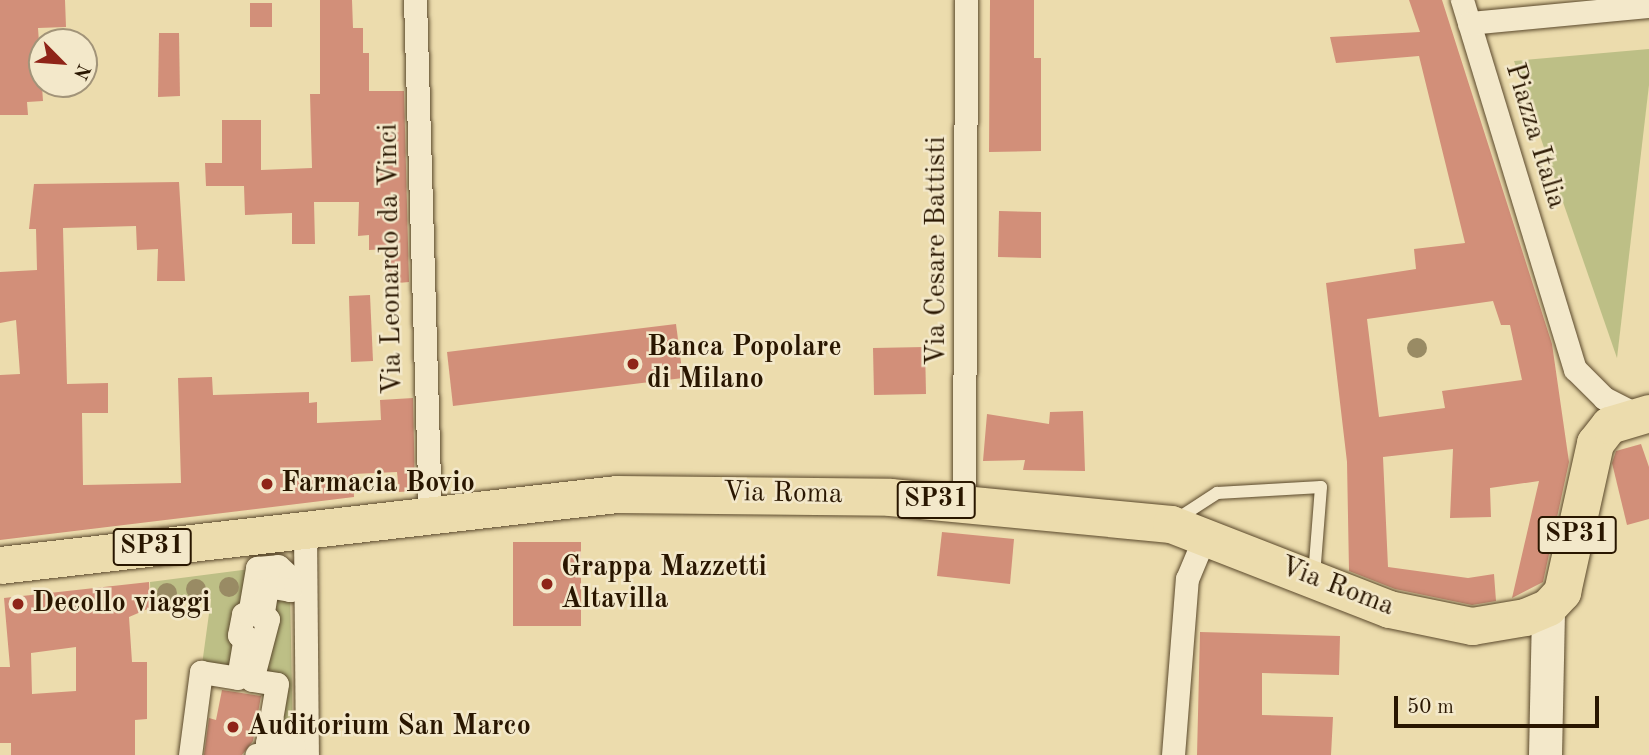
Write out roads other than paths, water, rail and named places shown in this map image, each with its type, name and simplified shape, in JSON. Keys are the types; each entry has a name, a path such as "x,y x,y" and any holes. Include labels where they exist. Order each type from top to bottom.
{"main road":[{"name":"SP31","path":"1548,607 1562,592 1570,571 1592,456 1602,431 1641,413"},
{"name":"Via Roma","path":"0,565 615,494 692,492 964,502 1171,524 1389,609 1472,626 1548,607"}],"street":[{"name":"Via Leonardo da Vinci","path":"415,0 430,516"},
{"name":"Via Cesare Battisti","path":"964,502 966,0"},
{"path":"1462,0 1469,23"},
{"name":"Piazza Italia","path":"1641,413 1604,398 1576,369 1469,23 1649,6"},
{"path":"305,531 307,755"},
{"path":"1173,755 1187,579 1205,537"},
{"path":"190,755 201,671 238,678 245,636 239,635 243,614 249,615 257,568 278,566 290,577 290,590 273,587 266,593 262,618 268,619 264,639 259,639 252,680 276,684 267,743 293,742 293,749 256,755"},
{"path":"1545,755 1548,607"}],"lane":[{"path":"1171,524 1217,493 1321,487 1314,579"}],"place":[{"name":"Banca Popolare di Milano","path":"633,364"},
{"name":"Farmacia Bovio","path":"267,484"},
{"name":"Grappa Mazzetti Altavilla","path":"547,584"},
{"name":"Decollo viaggi","path":"18,604"},
{"name":"Auditorium San Marco","path":"233,727"}]}
